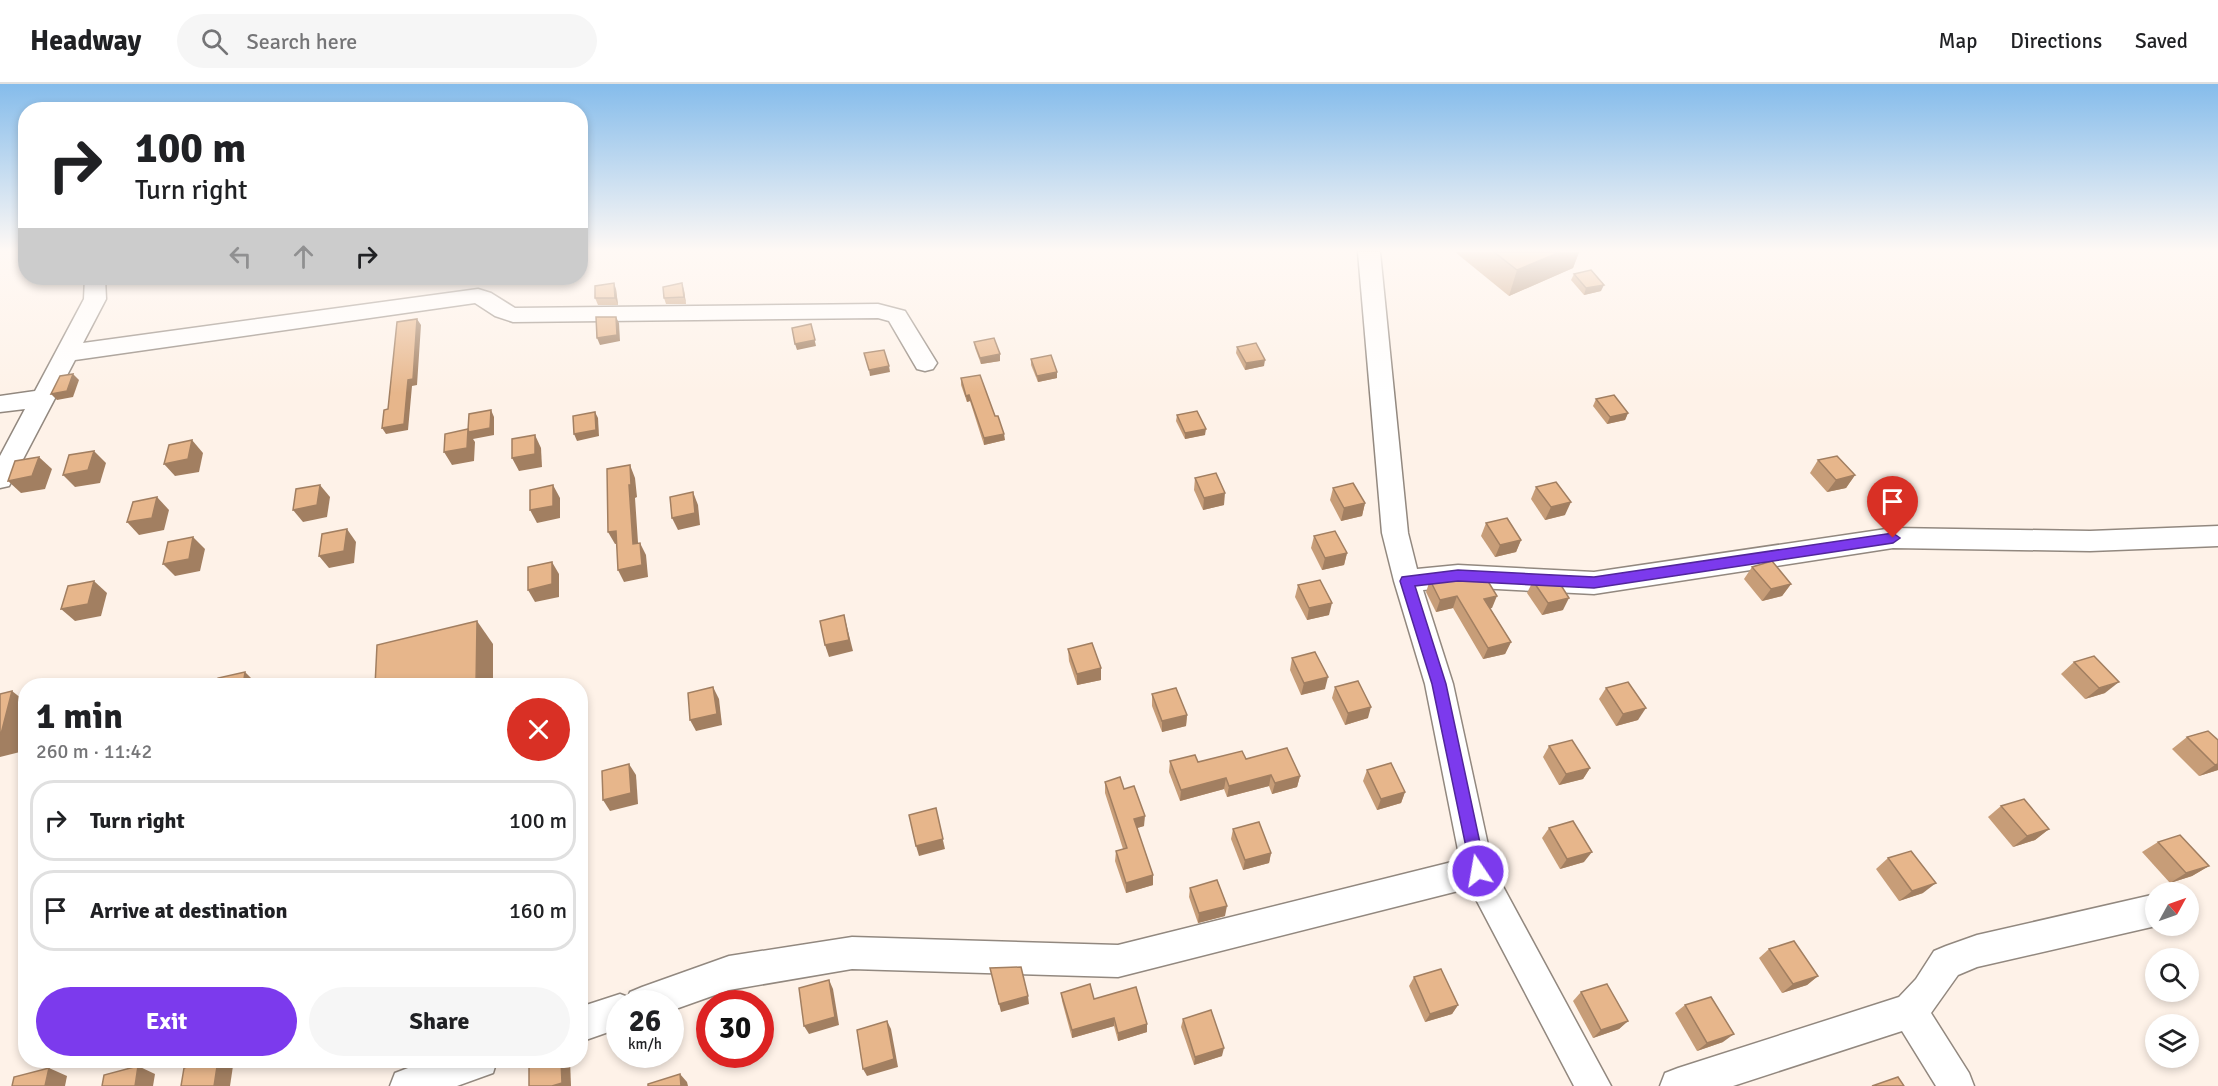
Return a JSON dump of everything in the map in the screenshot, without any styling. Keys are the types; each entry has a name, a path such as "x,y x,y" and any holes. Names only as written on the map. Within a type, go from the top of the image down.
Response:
{"street":[{"path":"0,478 95,299"},
{"path":"66,353 458,299"},
{"path":"486,299 500,312 513,315 878,311 897,316 925,363"},
{"path":"1373,299 1395,533 1407,581 1439,684 1478,871 1593,1086"},
{"path":"0,404 43,398"},
{"path":"1407,581 1458,576 1594,583 1893,538 2090,542 2218,536"},
{"path":"681,990 729,973 852,953 1118,961 1478,871"},
{"path":"1678,1086 1910,1011 1928,992 1946,963 1977,951 2145,913"},
{"path":"1910,1011 1956,1086"},
{"path":"588,1022 606,1016"},
{"path":"408,1086 458,1068"}],"building":[{"path":"596,317 616,317 617,335 597,338"},
{"path":"417,319 413,379 408,380 404,424 382,428 384,410 388,409 397,322"},
{"path":"811,324 815,340 795,344 792,328"},
{"path":"994,338 1000,354 980,358 974,342"},
{"path":"1256,343 1265,360 1246,363 1237,347"},
{"path":"884,350 889,366 869,370 864,353"},
{"path":"1051,355 1057,372 1037,376 1031,359"},
{"path":"73,374 67,391 51,394 60,376"},
{"path":"980,375 1004,434 984,438 969,395 966,396 961,378"},
{"path":"1614,395 1628,413 1610,417 1596,399"},
{"path":"491,410 490,428 469,432 469,414"},
{"path":"1197,411 1206,429 1185,433 1177,415"},
{"path":"595,412 596,430 574,434 573,416"},
{"path":"468,429 467,448 444,452 445,434"},
{"path":"535,435 535,454 512,458 512,439"},
{"path":"192,440 188,459 164,464 169,445"},
{"path":"94,451 88,470 63,475 69,455"},
{"path":"1837,456 1855,475 1836,480 1818,460"},
{"path":"39,457 32,476 8,481 15,461"},
{"path":"630,465 633,544 640,543 642,565 618,570 616,531 608,532 607,469"},
{"path":"1216,473 1225,493 1204,498 1195,478"},
{"path":"1556,482 1571,502 1551,507 1536,487"},
{"path":"1353,483 1365,503 1344,508 1333,488"},
{"path":"320,485 317,505 293,510 296,489"},
{"path":"553,485 553,506 530,510 530,490"},
{"path":"693,492 695,513 672,518 670,497"},
{"path":"157,497 152,518 127,522 133,502"},
{"path":"1507,518 1521,540 1500,545 1486,523"},
{"path":"347,529 344,551 319,556 322,534"},
{"path":"1335,531 1347,553 1325,558 1314,536"},
{"path":"193,537 189,559 163,564 168,542"},
{"path":"1772,561 1791,584 1771,589 1752,567"},
{"path":"552,562 552,584 528,590 528,567"},
{"path":"1466,577 1486,578 1497,596 1484,599 1511,642 1488,648 1457,596 1440,600 1430,580 1452,578 1453,580"},
{"path":"1320,580 1332,603 1309,608 1298,585"},
{"path":"94,581 88,604 61,609 68,586"},
{"path":"1533,581 1559,582 1569,598 1548,603"},
{"path":"844,615 849,640 825,645 820,621"},
{"path":"477,621 476,678 375,678 377,645"},
{"path":"1092,643 1101,668 1077,674 1068,649"},
{"path":"1315,652 1328,677 1304,683 1292,658"},
{"path":"2094,656 2119,682 2099,688 2074,662"},
{"path":"245,672 244,678 218,678"},
{"path":"1358,681 1371,707 1348,713 1335,687"},
{"path":"1628,682 1646,708 1623,714 1606,688"},
{"path":"713,687 717,714 690,720 688,693"},
{"path":"1176,688 1187,715 1162,721 1152,694"},
{"path":"12,691 1,734 0,734 0,694"},
{"path":"2208,731 2218,740 2218,764 2215,765 2187,737"},
{"path":"1572,740 1590,768 1566,774 1549,746"},
{"path":"1287,748 1300,776 1275,783 1271,775 1229,786 1226,778 1181,790 1170,761 1195,755 1198,762 1242,751 1246,759"},
{"path":"1391,763 1405,792 1381,799 1367,770"},
{"path":"629,764 631,793 603,800 602,771"},
{"path":"1120,777 1124,789 1134,786 1145,816 1134,819 1153,875 1126,883 1116,851 1127,848 1105,782"},
{"path":"2024,799 2049,829 2027,836 2001,806"},
{"path":"936,808 943,839 916,846 909,815"},
{"path":"1573,821 1592,852 1567,859 1549,828"},
{"path":"1259,822 1271,853 1245,860 1233,829"},
{"path":"2180,835 2209,866 2186,873 2158,842"},
{"path":"1911,851 1936,883 1912,891 1888,858"},
{"path":"1217,880 1227,906 1199,913 1190,888"},
{"path":"1794,941 1818,976 1793,984 1769,949"},
{"path":"1021,967 1028,996 999,1004 990,968"},
{"path":"1441,969 1458,1005 1430,1014 1414,977"},
{"path":"829,980 835,1017 804,1026 799,988"},
{"path":"1090,984 1094,999 1136,987 1147,1024 1118,1033 1114,1018 1072,1030 1061,993"},
{"path":"1607,984 1628,1021 1601,1030 1581,992"},
{"path":"1711,997 1734,1034 1707,1043 1685,1005"},
{"path":"1211,1010 1224,1048 1195,1057 1183,1019"},
{"path":"887,1021 894,1059 863,1069 857,1030"},
{"path":"49,1068 45,1086 12,1086 14,1077"},
{"path":"138,1068 135,1086 102,1086 104,1075"},
{"path":"184,1068 217,1068 214,1086 181,1086"},
{"path":"529,1068 561,1068 562,1083 552,1086 529,1086"},
{"path":"680,1074 681,1086 648,1086 648,1084"},
{"path":"1898,1077 1904,1086 1872,1086"}],"route":[{"path":"1478,871 1439,684 1407,581 1458,576 1594,583 1893,538"}]}
